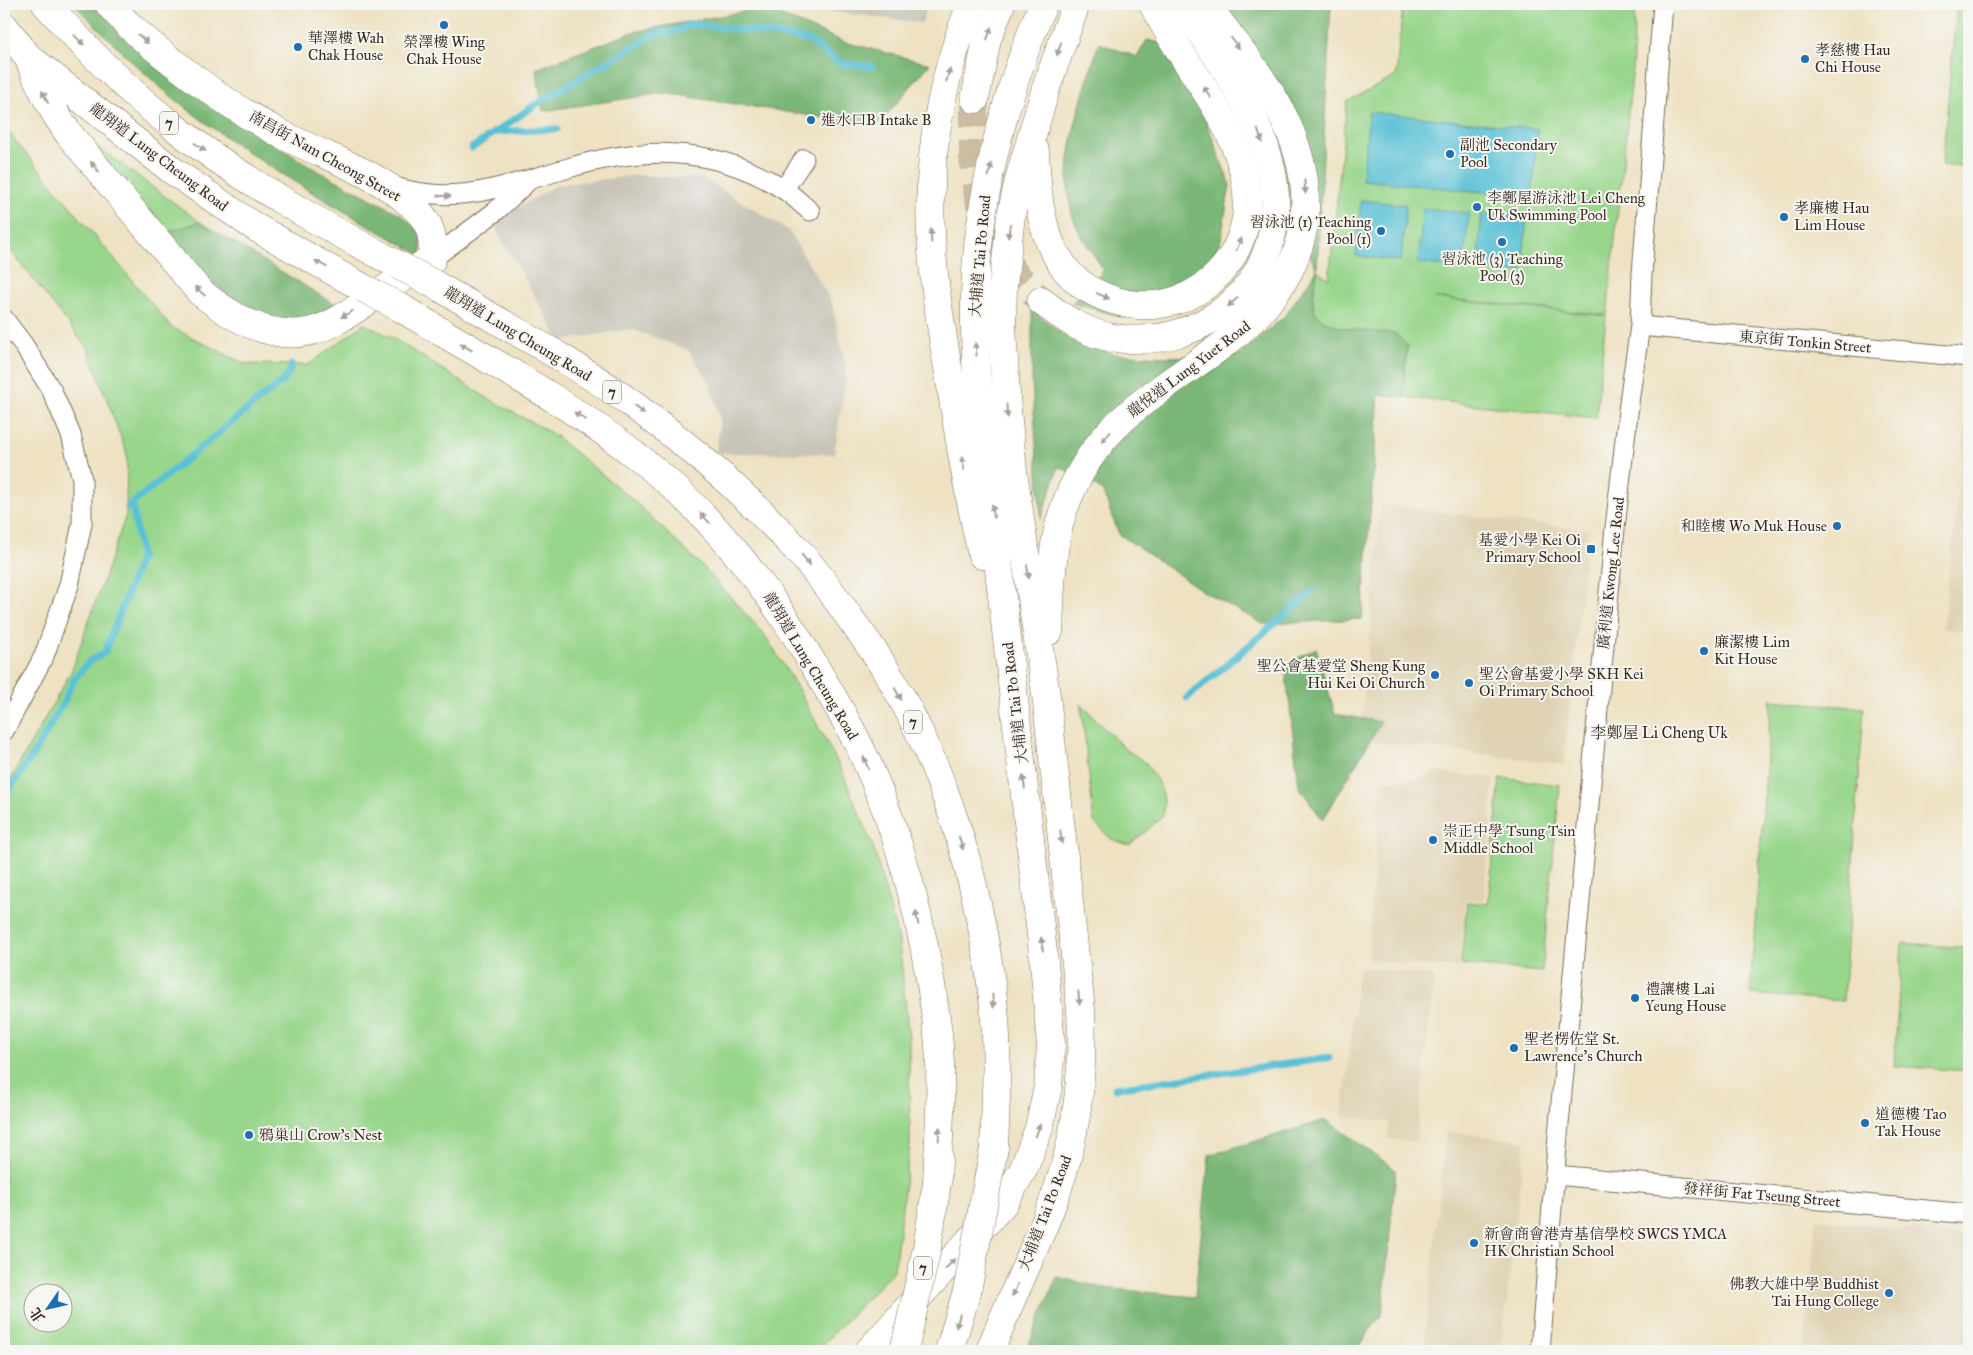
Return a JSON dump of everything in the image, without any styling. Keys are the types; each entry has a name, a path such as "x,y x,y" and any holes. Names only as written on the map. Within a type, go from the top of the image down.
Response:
{"main road":[{"name":"龍翔道 Lung Cheung Road","path":"46,4 102,63 181,133 276,198 398,265 433,271 552,354 631,404 707,463 803,556 877,657 901,698 937,772 960,839 973,883 994,1000 996,1086 992,1165 966,1291 949,1351"},
{"name":"南昌街 Nam Cheong Street","path":"109,4 141,37 215,96 281,134 379,183 408,201 426,220 433,236 433,271"},
{"path":"971,4 946,77 937,122 931,196 931,233 936,284 967,484 1016,716"},
{"path":"975,99 987,39 1001,4"},
{"name":"大埔道 Tai Po Road","path":"869,1351 1003,1204 1024,1168 1039,1128 1048,1087 1050,1045 1044,961 978,378 974,326 976,276 984,203 999,131 1015,80 1043,4"},
{"name":"大埔道 Tai Po Road","path":"990,1351 1058,1186 1071,1144 1083,1058 1081,1010 1046,695 1013,470 1002,326 1003,287 1011,215 1020,176 1058,52 1076,4"},
{"path":"1034,133 1039,207 1048,237 1064,267 1081,283 1100,296 1121,303 1144,306 1166,304 1187,297 1206,286 1222,271 1236,252 1244,231 1248,208 1246,184 1239,156 1228,129 1212,100 1152,4"},
{"path":"1041,301 1064,318 1088,331 1113,338 1139,340 1169,337 1193,329 1214,317 1237,300 1254,279 1266,255 1273,227 1275,196 1269,164 1259,132 1245,103 1183,4"},
{"name":"龍悅道 Lung Yuet Road","path":"1046,695 1052,563 1056,533 1063,507 1075,482 1089,458 1105,437 1125,417 1241,332 1256,317 1283,282 1294,260 1302,237 1306,211 1305,183 1300,155 1290,129 1261,80 1206,4"},
{"name":"龍翔道 Lung Cheung Road","path":"4,26 28,57 123,133 223,206 255,227 401,308 549,396 644,461 688,501 738,554 764,587 836,703 863,754 898,846 913,900 927,965 937,1021 940,1122 937,1183 927,1248 904,1351"},
{"path":"28,57 39,86 52,110 68,133 200,292 222,309 242,320 266,329 290,333 307,332 324,327 433,271"}],"street":[{"name":"廣利道 Kwong Lee Road","path":"1540,1351 1615,528 1640,326 1642,274 1664,4"},
{"path":"379,183 409,192 456,196 493,190 597,160 675,153 709,157 743,168 784,189 810,211"},
{"path":"784,189 804,159"},
{"path":"433,271 528,180"},
{"path":"4,319 23,344 52,391 71,435 82,479 82,524 69,585 44,656 4,731"},
{"name":"東京街 Tonkin Street","path":"1640,326 1969,357"},
{"name":"發祥街 Fat Tseung Street","path":"1556,1175 1969,1214"}],"shaded area":[{"path":"801,4 927,4 922,23 801,8"},
{"path":"639,175 704,179 789,231 832,303 847,372 834,454 716,453 720,419 709,381 688,350 631,329 560,341 494,225 519,207 556,185"},
{"path":"1969,397 1969,632 1943,629"},
{"name":"聖公會基愛小學 SKH Kei Oi Primary School","path":"1381,505 1588,530 1564,764 1360,740"},
{"name":"崇正中學 Tsung Tsin Middle School","path":"1436,772 1494,778 1484,901 1465,899 1459,968 1368,961 1381,780 1396,781"},
{"path":"1359,967 1434,976 1416,1142 1388,1139 1389,1122 1342,1117"},
{"name":"新會商會港青基信學校 SWCS YMCA HK Christian School","path":"1446,1131 1525,1141 1501,1351 1424,1346"},
{"name":"佛教大雄中學 Buddhist Tai Hung College","path":"1816,1219 1969,1235 1969,1351 1804,1351"}],"green space":[{"path":"74,4 96,4 233,119 311,167 400,214 422,234 421,255 286,176 221,134 159,86"},
{"path":"1185,4 1331,4 1317,270 1208,34"},
{"name":"李鄭屋游泳池 Lei Cheng Uk Swimming Pool","path":"1403,4 1635,4 1632,77 1607,315 1435,298 1606,316 1596,418 1403,397 1407,346 1395,334 1361,331 1335,326 1317,315 1313,302 1317,270 1329,279 1347,102 1396,76"},
{"path":"1957,4 1969,4 1969,168 1942,165"},
{"path":"763,8 844,42 930,64 877,126 664,93 543,111 536,69 633,32"},
{"path":"1147,40 1161,43 1203,113 1230,185 1221,239 1209,268 1173,311 1122,317 1072,303 1104,270 1085,242 1073,218 1068,190 1068,169 1080,104 1099,43 1137,57"},
{"path":"4,127 171,327 245,364 308,365 364,324 393,338 484,396 553,434 633,500 703,567 764,634 797,687 841,769 874,849 899,941 909,1038 910,1144 894,1270 817,1351 4,1351 4,791 71,672 126,515 127,454 88,349 4,242"},
{"path":"87,139 200,222 164,233"},
{"path":"200,222 341,308 302,323 261,319 220,296 164,233"},
{"path":"1317,270 1313,306 1317,315 1325,321 1348,328 1395,333 1407,346 1403,397 1379,395 1362,619 1263,624 1203,591 1119,534 1102,490 1059,466 1041,519 1032,383 1032,310 1068,339 1115,354 1163,357 1239,355 1284,317"},
{"path":"1316,648 1335,714 1381,722 1323,820 1299,787 1285,665"},
{"path":"1771,700 1864,708 1843,1001 1750,994"},
{"path":"1081,704 1124,748 1146,763 1158,782 1164,802 1163,815 1129,845 1111,839 1094,822"},
{"path":"1500,778 1560,785 1542,972 1461,964 1467,902 1488,904"},
{"path":"1902,943 1969,948 1968,1071 1894,1066"},
{"path":"1326,1120 1396,1170 1382,1314 1355,1351 1026,1351 1057,1277 1104,1288 1195,1297 1209,1155"}],"water":[{"name":"副池 Secondary Pool","path":"1369,112 1538,129 1532,197 1362,180"},
{"name":"習泳池 (1) Teaching Pool (1)","path":"1361,200 1406,205 1401,261 1356,256"},
{"path":"1423,208 1469,213 1463,268 1418,263"},
{"name":"習泳池 (3) Teaching Pool (3)","path":"1482,213 1527,216 1522,272 1477,268"}],"waterway":[{"path":"472,148 538,103 659,32 670,33 693,24 808,40 840,63 872,67"},
{"path":"494,132 557,129"},
{"path":"128,507 286,378 292,365"},
{"path":"4,797 32,757 75,678 89,662 105,652 141,557 132,504"},
{"path":"1187,698 1312,592"},
{"path":"1115,1088 1329,1058"}],"tunnel":[{"path":"975,99 973,164 980,205 996,244 1008,264 1041,301"}],"place":[{"name":"榮澤樓 Wing Chak House","path":"444,25"},
{"name":"華澤樓 Wah Chak House","path":"298,47"},
{"name":"孝慈樓 Hau Chi House","path":"1805,59"},
{"name":"進水口B Intake B","path":"811,120"},
{"name":"副池 Secondary Pool","path":"1450,154"},
{"name":"李鄭屋游泳池 Lei Cheng Uk Swimming Pool","path":"1477,207"},
{"name":"孝廉樓 Hau Lim House","path":"1784,217"},
{"name":"習泳池 (1) Teaching Pool (1)","path":"1381,231"},
{"name":"習泳池 (3) Teaching Pool (3)","path":"1502,242"},
{"name":"和睦樓 Wo Muk House","path":"1837,526"},
{"name":"基愛小學 Kei Oi Primary School","path":"1591,549"},
{"name":"廉潔樓 Lim Kit House","path":"1704,651"},
{"name":"聖公會基愛堂 Sheng Kung Hui Kei Oi Church","path":"1435,675"},
{"name":"聖公會基愛小學 SKH Kei Oi Primary School","path":"1469,683"},
{"name":"崇正中學 Tsung Tsin Middle School","path":"1433,840"},
{"name":"禮讓樓 Lai Yeung House","path":"1635,998"},
{"name":"聖老楞佐堂 St. Lawrence's Church","path":"1514,1048"},
{"name":"道德樓 Tao Tak House","path":"1865,1123"},
{"name":"鴉巢山 Crow's Nest","path":"249,1135"},
{"name":"新會商會港青基信學校 SWCS YMCA HK Christian School","path":"1474,1243"},
{"name":"佛教大雄中學 Buddhist Tai Hung College","path":"1889,1293"}],"district":[{"name":"李鄭屋 Li Cheng Uk","path":"1659,732"}]}
